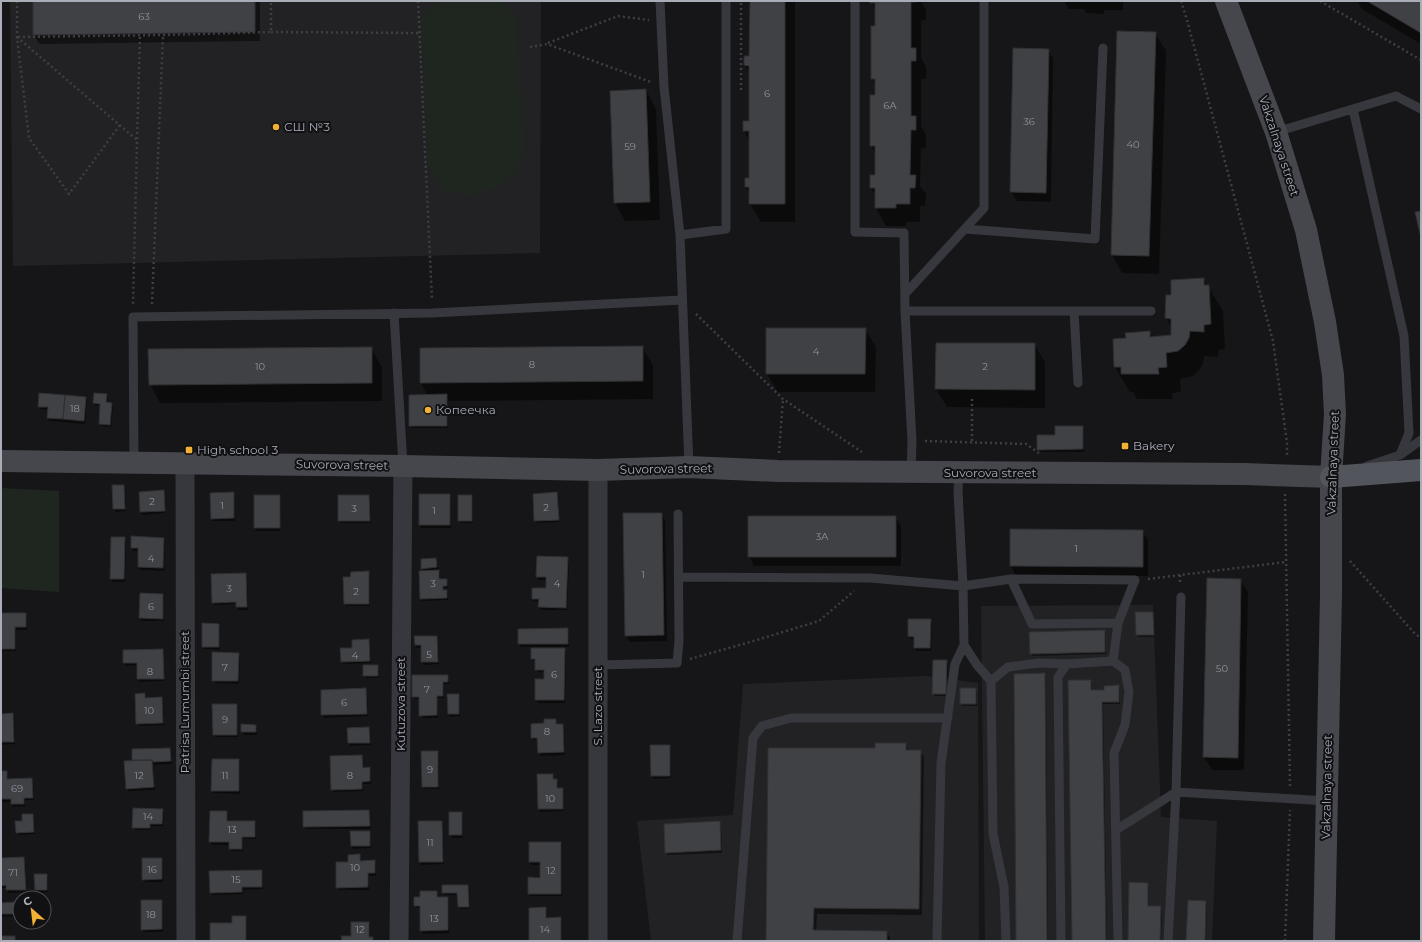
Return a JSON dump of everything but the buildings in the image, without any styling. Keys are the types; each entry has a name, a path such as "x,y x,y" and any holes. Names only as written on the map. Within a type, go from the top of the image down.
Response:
{"main road":[{"name":"Vakzalnaya street","path":"1226,1 1276,132 1306,230 1325,322 1333,375 1335,414 1331,477 1331,602 1324,941"},
{"name":"Suvorova street","path":"1,460 598,470 689,468 778,471 1244,474 1331,477"},
{"path":"1331,477 1421,470"}],"street":[{"name":"Patrisa Lumumbi street","path":"185,464 186,941"},
{"name":"Kutuzova street","path":"399,941 403,466"},
{"name":"S. Lazo street","path":"598,470 598,941"}],"lane":[{"path":"660,1 664,87 680,235 689,468"},
{"path":"680,235 726,229 726,1"},
{"path":"855,1 855,232 904,233 905,311 912,440 910,472"},
{"path":"905,294 984,208 984,1"},
{"path":"965,229 1095,238 1103,48"},
{"path":"1276,132 1396,96 1421,109"},
{"path":"1353,109 1404,336 1409,433 1400,455"},
{"path":"134,463 133,317 432,313 682,300"},
{"path":"905,311 1151,311"},
{"path":"1074,312 1078,383"},
{"path":"394,313 403,466"},
{"path":"1331,477 1400,455 1421,440"},
{"path":"937,941 941,763 955,664 964,644 963,586 958,491 959,472"},
{"path":"598,665 677,663 679,641 678,514"},
{"path":"679,577 870,578 963,586 1011,579 1135,580 1118,623 1113,661"},
{"path":"1011,579 1032,624 1118,623"},
{"path":"1168,941 1176,792 1181,597"},
{"path":"964,644 977,665 991,681 993,834 1004,888 1006,941"},
{"path":"991,681 1008,667 1038,663 1067,664 1113,661 1125,670 1129,692 1125,725 1114,753 1118,941"},
{"path":"1061,941 1058,677 1067,664"},
{"path":"737,941 752,738 762,726 791,718 948,718"},
{"path":"1116,830 1176,792 1327,801"}],"path":[{"path":"17,1 17,37 29,138 70,194 120,125"},
{"path":"271,1 271,32"},
{"path":"418,1 432,313"},
{"path":"1181,1 1273,341 1287,443 1286,562 1290,799 1285,941"},
{"path":"1320,1 1421,60"},
{"path":"530,47 547,44 618,16 661,21"},
{"path":"17,37 140,36 271,32 419,33"},
{"path":"151,316 163,35"},
{"path":"133,317 136,140 140,36"},
{"path":"17,37 136,140"},
{"path":"547,44 664,87"},
{"path":"682,300 783,399 866,455"},
{"path":"778,471 783,399"},
{"path":"972,399 972,442"},
{"path":"912,440 1026,444 1042,455"},
{"path":"1331,540 1416,635 1421,637"},
{"path":"1135,580 1286,562"},
{"path":"677,663 819,621 870,578"}],"shaded area":[{"name":"СШ №3","path":"10,1 541,1 540,253 13,266"},
{"path":"498,1 515,15 525,153 516,172 498,188 469,196 443,190 428,167 421,20 436,2"},
{"path":"1,488 59,491 59,592 1,588"},
{"path":"1153,605 1161,817 1217,821 1212,941 985,941 981,606"},
{"path":"926,676 978,683 979,941 651,941 637,821 733,815 743,684"}],"place":[{"name":"СШ №3","path":"276,127"},
{"name":"Копеечка","path":"428,410"},
{"name":"Bakery","path":"1125,446"},
{"name":"High school 3","path":"189,450"}]}
